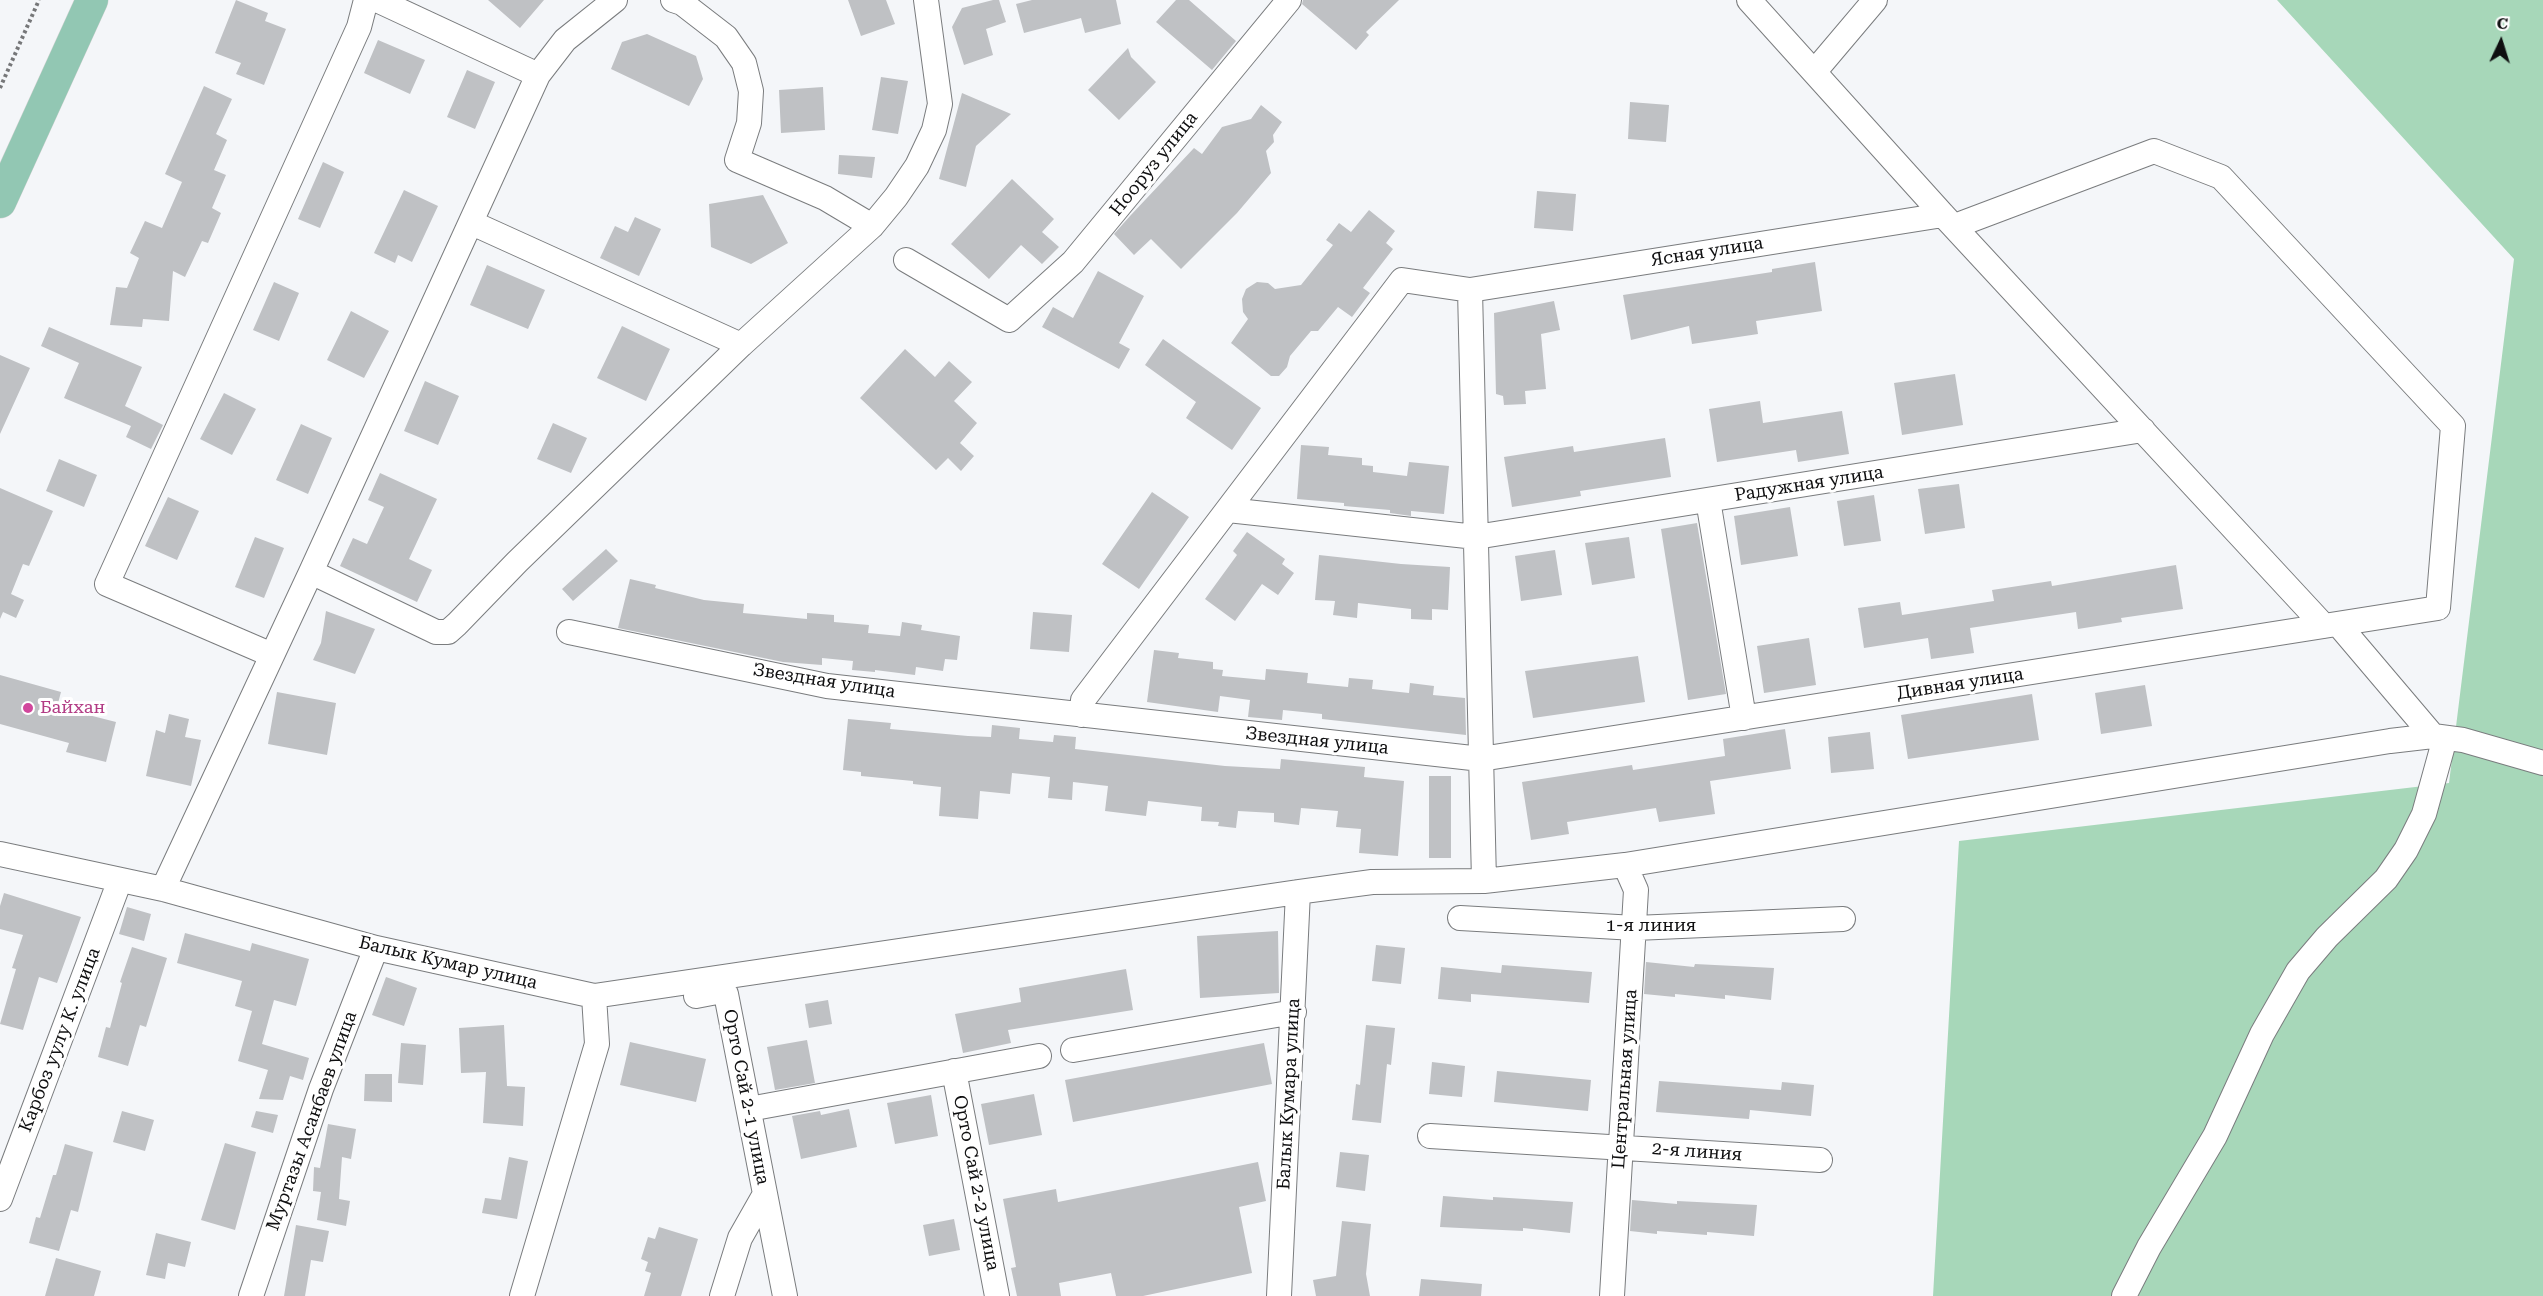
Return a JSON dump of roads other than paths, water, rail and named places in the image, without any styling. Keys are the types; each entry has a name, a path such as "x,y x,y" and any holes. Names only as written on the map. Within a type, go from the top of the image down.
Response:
{"main road":[{"path":"0,202 92,0"}],"street":[{"path":"272,655 107,584 359,27 366,0"},
{"path":"377,0 538,75"},
{"path":"163,889 472,223 538,75 565,40 615,0"},
{"path":"673,0 682,3 726,38 744,63 751,91 749,123 737,160 825,198 872,226"},
{"path":"311,572 436,632 448,632 741,345 872,226 896,197 917,166 934,130 940,104 926,0"},
{"name":"Нооруз улица","path":"906,260 1009,320 1073,262 1290,0"},
{"path":"1749,0 2143,430 2439,737"},
{"path":"1815,71 1875,0"},
{"name":"Ясная улица","path":"1470,290 1949,220 2154,151 2221,177 2453,426 2438,608"},
{"path":"472,223 741,345"},
{"path":"1082,715 1083,700 1402,280 1470,290 1484,881"},
{"name":"Радужная улица","path":"1476,537 2143,430"},
{"path":"1708,500 1744,718"},
{"path":"1228,510 1476,537"},
{"name":"Дивная улица","path":"1481,759 2438,608"},
{"name":"Звездная улица","path":"569,632 827,686 1481,759"},
{"path":"2124,1296 2155,1237 2215,1136 2262,1034 2298,971 2326,937 2386,879 2406,850 2424,814 2439,737"},
{"path":"522,1296 597,1044 594,1004 1372,882 1484,881 1624,865 2379,742 2439,737 2463,740 2543,763"},
{"name":"Балык Кумар улица","path":"0,854 163,889 376,948 594,1004"},
{"name":"Центральная улица","path":"1612,1296 1635,928 1636,890 1624,865"},
{"name":"Карбоз уулу К. улица","path":"2,1185 120,880"},
{"name":"Балык Кумара улица","path":"1279,1296 1299,892"},
{"name":"1-я линия","path":"1460,918 1635,928 1843,920"},
{"name":"Муртазы Асанбаев улица","path":"251,1296 321,1089 376,948"},
{"name":"Орто Сай 2-1 улица","path":"594,1004 724,992 749,1109 784,1296"},
{"path":"1073,1050 1294,1012"},
{"path":"749,1109 1039,1056"},
{"name":"Орто Сай 2-2 улица","path":"954,1071 997,1296"},
{"name":"2-я линия","path":"1430,1136 1820,1160"},
{"path":"722,1296 740,1238 765,1194"}],"place":[{"name":"Байхан","path":"28,708"}]}
